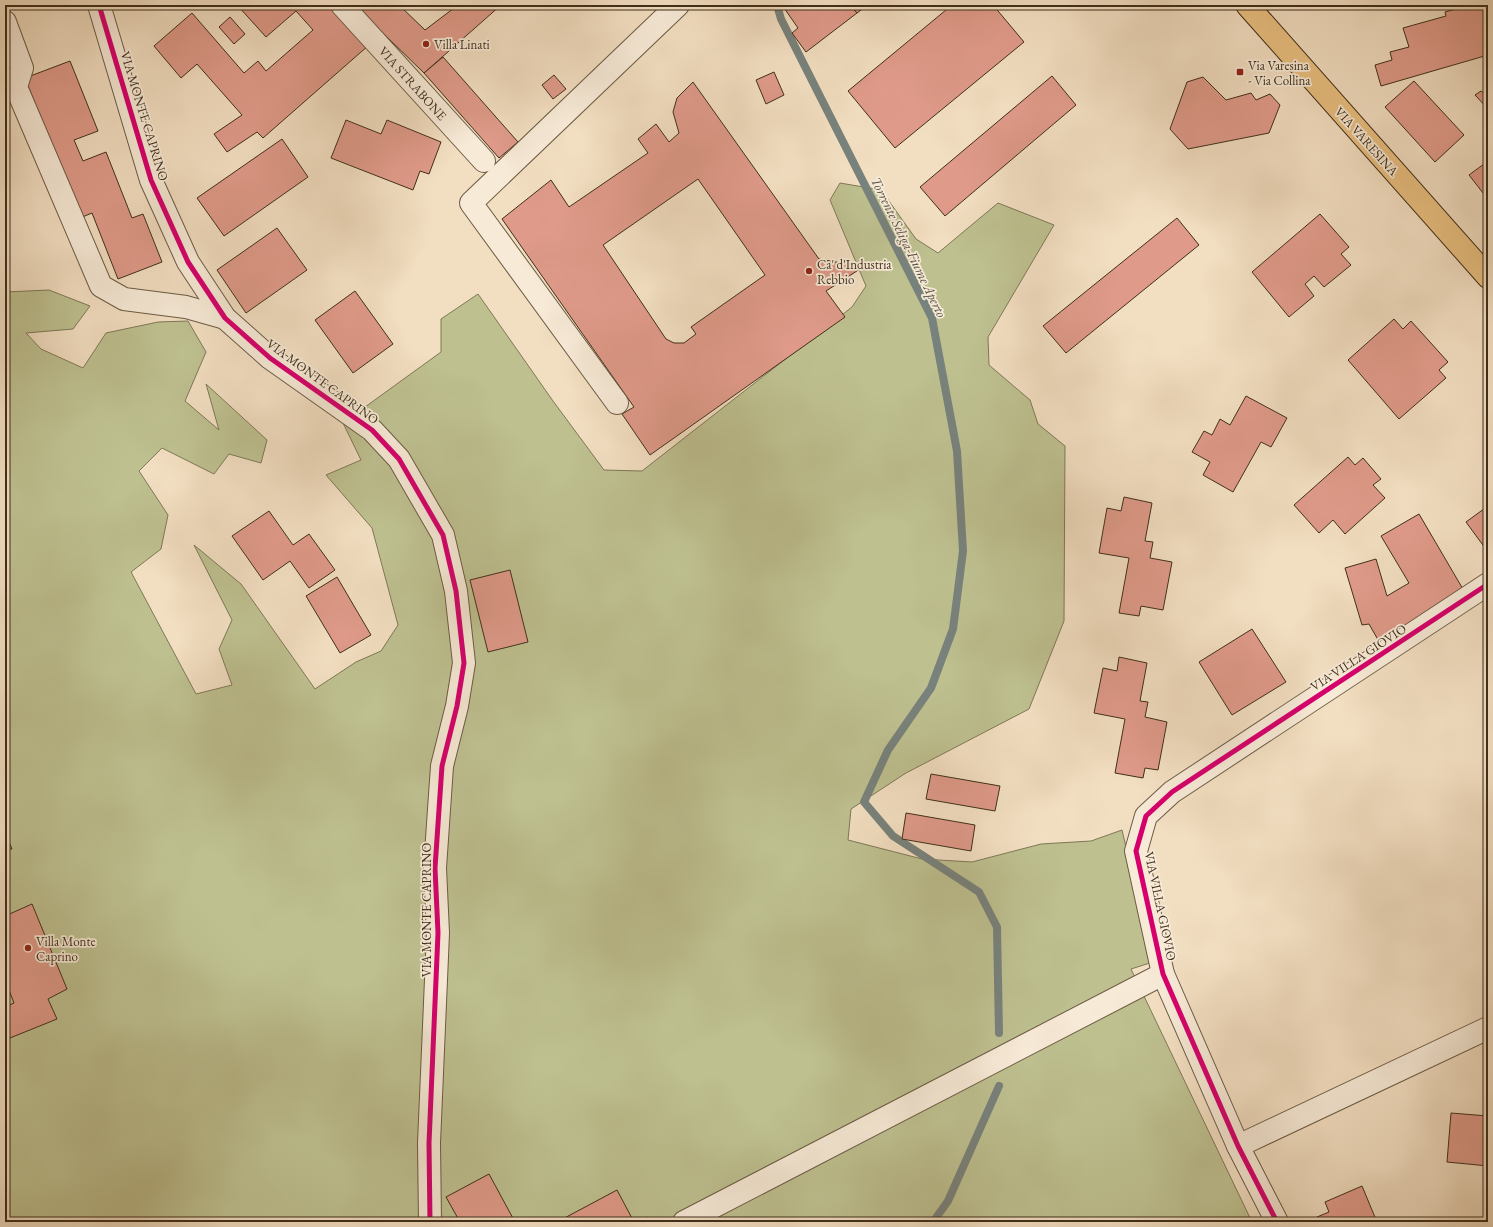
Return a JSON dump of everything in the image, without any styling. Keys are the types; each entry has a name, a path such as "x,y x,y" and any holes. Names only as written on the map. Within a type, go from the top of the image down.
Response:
{"main road":[{"name":"VIA VARESINA","path":"1247,5 1488,277"}],"street":[{"name":"VIA MONTE CAPRINO","path":"99,5 151,180 188,262 225,318 270,358 372,430 399,459 443,535 445,542 456,592 464,663 457,706 442,766 435,868 438,934 430,1135 430,1222"},
{"name":"VIA STRABONE","path":"342,5 484,161"},
{"path":"617,403 471,203 678,5"},
{"path":"5,22 22,68 16,87 101,286 124,299 186,307 225,318"},
{"name":"VIA VILLA GIOVIO","path":"1277,1222 1238,1146 1163,974 1136,851 1146,816 1172,792 1488,584"},
{"path":"684,1222 1163,974"},
{"path":"1238,1146 1488,1028"}],"green space":[{"path":"840,183 881,190 916,239 938,253 998,203 1054,225 988,337 989,365 1030,400 1038,424 1065,446 1064,621 1029,709 906,773 851,809 848,840 922,859 972,862 1041,844 1091,841 1122,830 1153,962 1131,969 1252,1222 5,1222 5,292 49,290 90,306 73,329 26,333 41,349 83,368 106,333 158,322 188,321 206,352 185,401 219,430 206,384 267,440 261,463 229,454 214,474 162,448 139,471 168,515 161,549 131,572 196,694 232,685 219,649 232,620 194,545 241,584 315,689 356,662 381,651 398,625 372,528 326,475 361,460 343,423 441,352 441,319 478,294 553,401 604,470 642,471 852,307 866,286 830,200"}],"building":[{"path":"334,5 369,45 263,138 257,132 227,152 214,134 242,115 197,64 181,78 154,46 192,13 244,73 258,61 266,71 313,30 296,11 266,37 238,6"},
{"name":"Villa Linati","path":"354,5 399,5 425,30 458,5 501,5 424,73"},
{"path":"782,5 850,5 857,13 806,52 792,33 798,28"},
{"path":"850,5 868,5 857,13"},
{"path":"952,5 993,5 1024,42 895,148 848,91"},
{"path":"1470,5 1488,5 1488,55 1381,86 1375,65 1392,60 1390,52 1409,47 1403,28 1446,16 1445,12"},
{"path":"230,17 245,34 234,44 219,27"},
{"path":"443,57 518,142 499,158 424,73"},
{"path":"70,61 98,131 74,140 83,161 106,152 132,218 143,214 162,262 118,279 92,213 80,218 25,78"},
{"path":"774,72 784,95 766,104 756,80"},
{"path":"554,75 566,89 553,99 542,85"},
{"path":"1052,76 1076,105 945,216 920,187"},
{"path":"1203,77 1226,100 1251,93 1256,100 1270,94 1280,105 1269,133 1188,149 1170,129 1187,82"},
{"path":"1414,81 1464,135 1435,162 1385,107"},
{"name":"Ca' d'Industria Rebbio","path":"693,82 819,259 863,267 826,291 845,317 650,455 622,414 634,407 502,219 551,180 569,207 648,153 638,139 656,124 669,142 679,133 673,112 677,98","holes":["698,179 765,275 691,327 696,334 684,343 674,343 666,339 603,245"]},
{"path":"1481,91 1486,95 1488,94 1488,109 1475,95"},
{"path":"346,120 381,134 387,120 441,142 429,174 420,171 413,190 331,158"},
{"path":"282,139 308,177 224,236 197,198"},
{"path":"1488,161 1488,189 1483,193 1469,175"},
{"path":"1320,214 1349,247 1341,254 1351,265 1324,287 1314,276 1305,284 1314,296 1289,317 1252,272"},
{"path":"1177,218 1199,245 1066,353 1043,326"},
{"path":"277,228 307,270 246,313 217,270"},
{"path":"355,291 393,344 353,373 315,320"},
{"path":"1394,319 1403,329 1411,321 1448,362 1439,370 1446,378 1399,419 1348,360"},
{"path":"1246,396 1287,418 1271,447 1261,442 1233,492 1203,475 1210,462 1192,452 1204,431 1212,435 1220,419 1230,425"},
{"path":"1348,457 1355,465 1363,458 1381,479 1373,485 1385,498 1345,534 1333,520 1319,533 1294,505"},
{"path":"1124,497 1152,503 1145,541 1153,542 1150,558 1172,562 1163,610 1141,606 1139,616 1119,613 1129,558 1099,553 1107,508 1121,511"},
{"path":"1488,506 1488,552 1466,522"},
{"path":"269,511 293,545 309,534 335,570 309,588 290,561 263,580 232,536"},
{"path":"1419,514 1467,596 1381,645 1369,624 1362,625 1345,568 1376,559 1387,596 1409,583 1381,536"},
{"path":"510,570 528,642 488,652 470,580"},
{"path":"337,577 371,635 340,653 306,596"},
{"path":"1252,629 1286,682 1232,715 1199,662"},
{"path":"1119,657 1147,663 1140,701 1148,702 1145,717 1167,722 1158,770 1145,768 1143,778 1115,773 1125,719 1094,713 1103,668 1117,671"},
{"path":"931,774 1000,786 995,811 926,799"},
{"path":"906,813 975,825 971,851 902,839"},
{"path":"5,833 12,849 5,850"},
{"name":"Villa Monte Caprino","path":"32,904 67,989 48,999 57,1019 5,1040 5,1007 14,1003 5,980 5,916"},
{"path":"1451,1113 1488,1116 1488,1166 1447,1162"},
{"path":"489,1174 515,1222 460,1222 446,1197"},
{"path":"1362,1186 1377,1222 1319,1222 1317,1217 1329,1212 1325,1202"},
{"path":"617,1190 634,1222 557,1222"},
{"path":"648,1217 650,1222 639,1222"}],"waterway":[{"name":"Torrente Seliga-Fiume Aperto","path":"777,5 781,19 932,318 957,451 963,551 953,629 931,688 888,750 864,802 893,836 979,892 997,927 999,1033"},
{"name":"Torrente Seliga-Fiume Aperto","path":"933,1222 948,1201 999,1086"}],"cycle path":[{"path":"99,5 151,180 188,262 225,318 270,358 372,430 399,459 443,535 456,591 464,663 457,706 442,766 435,868 438,933 429,1143 430,1222"},
{"path":"1277,1222 1238,1146 1163,974 1136,851 1146,816 1172,792 1488,584"}],"place":[{"name":"Villa Linati","path":"426,44"},
{"name":"Via Varesina - Via Collina","path":"1240,72"},
{"name":"Ca' d'Industria Rebbio","path":"809,271"},
{"name":"Villa Monte Caprino","path":"28,948"}]}
